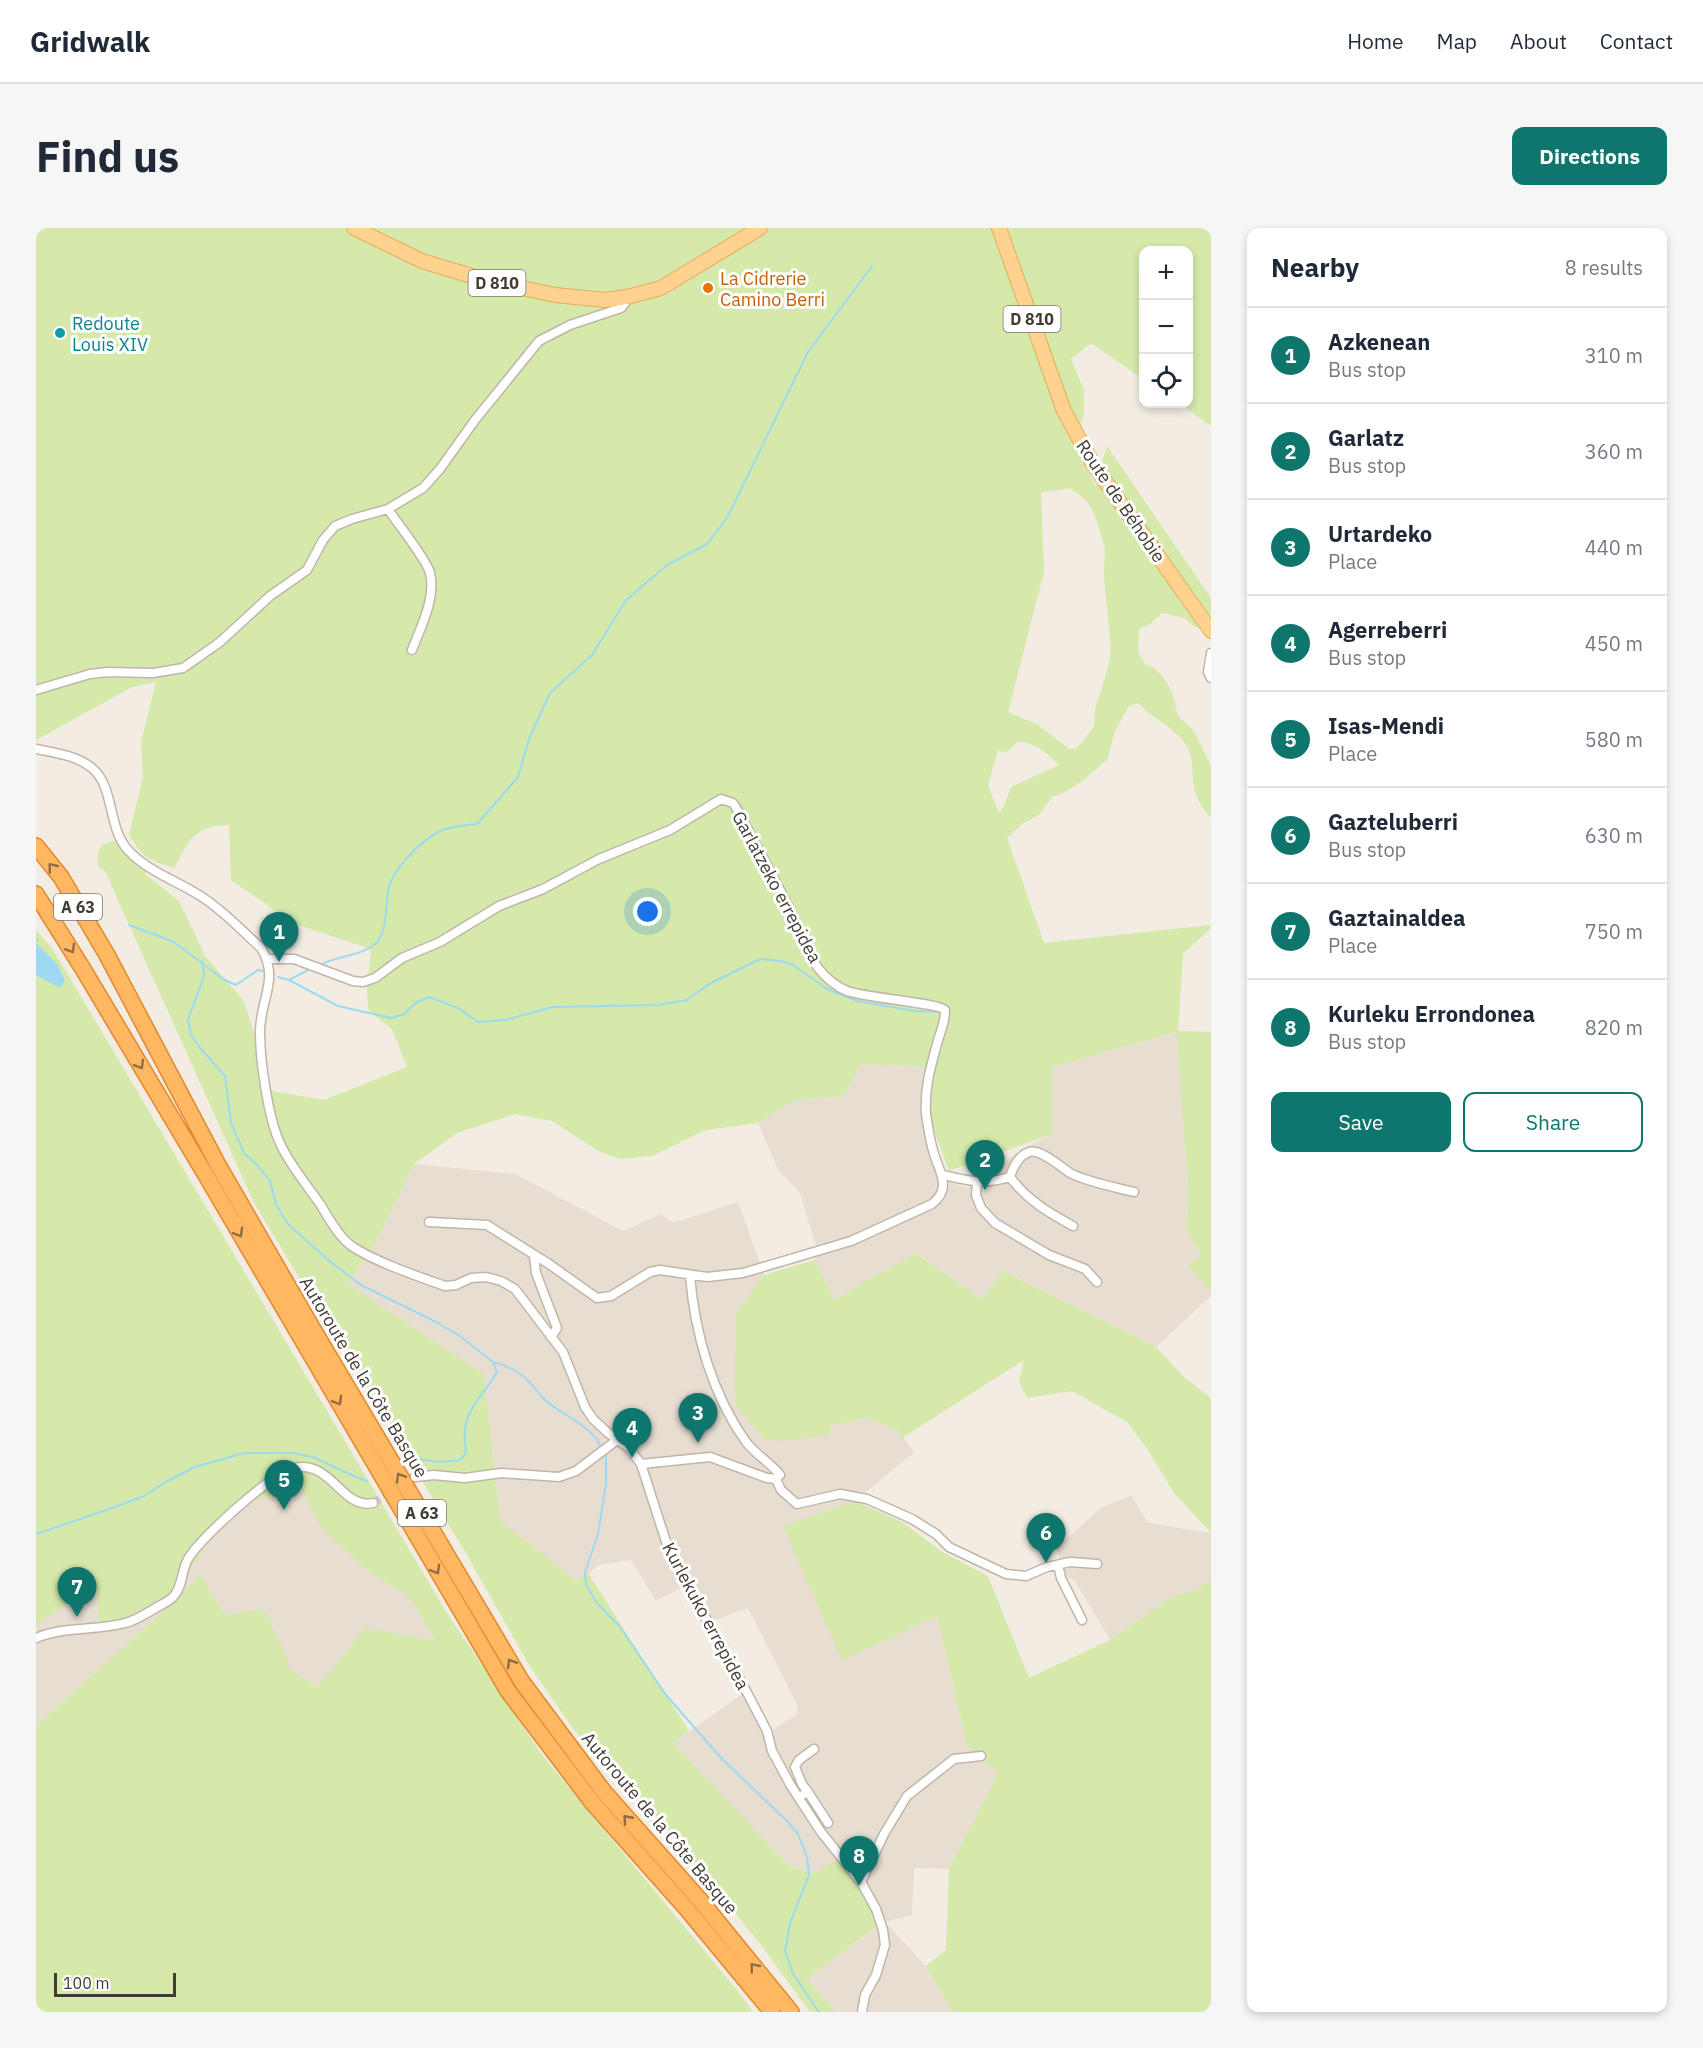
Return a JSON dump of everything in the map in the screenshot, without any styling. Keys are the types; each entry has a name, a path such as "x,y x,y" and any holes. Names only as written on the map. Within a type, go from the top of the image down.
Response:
{"highway":[{"name":"Autoroute de la Côte Basque","path":"36,846 61,877 107,955 230,1186 310,1326 522,1682 604,1792 699,1899 791,2012"},
{"name":"Autoroute de la Côte Basque","path":"36,894 77,958 198,1162 508,1691 592,1802 686,1908 772,2012"}],"main road":[{"name":"D 810","path":"354,228 422,256 487,274 555,288 627,297 661,288 760,228"},
{"name":"Route de Béhobie","path":"999,228 1064,411 1093,464 1211,631"}],"street":[{"path":"36,690 90,674 153,673 183,668 220,642 270,596 307,570 323,540 335,526 388,510 423,488 440,470 476,420 539,341 570,325 621,308 627,297"},
{"path":"388,510 430,570 430,596 425,618 412,650"},
{"path":"1211,653 1208,672 1211,678"},
{"path":"36,749 63,754 92,767 101,777 118,836 128,850 146,866 203,898 261,948 267,959"},
{"name":"Garlatzeko errepidea","path":"267,959 294,959 353,981 363,982 375,978 402,957 440,942 499,906 543,889 599,859 670,830 721,799 728,800 738,811 780,889 812,958 827,978 837,986 857,994 885,1000 941,1006 945,1011 930,1072 926,1102 931,1142 943,1175"},
{"name":"Kurlekuko errepidea","path":"267,959 271,974 260,1032 267,1102 280,1143 336,1229 351,1246 383,1262 445,1286 456,1285 471,1278 486,1277 501,1281 516,1289 563,1352 585,1407 600,1426 629,1448 641,1464 670,1554 767,1731 772,1751 821,1832 861,1882 876,1909 885,1945 876,1975 865,1995 862,2012"},
{"path":"1010,1177 1014,1165 1022,1157 1030,1152 1038,1151 1073,1174 1134,1192"},
{"path":"429,1222 487,1225 597,1298 611,1296 644,1276 660,1270 690,1276 724,1277 851,1241 939,1199 943,1189 943,1175 977,1183 1010,1177"},
{"path":"1010,1177 1043,1209 1073,1226"},
{"path":"977,1183 976,1195 981,1208 995,1223 1049,1255 1085,1269 1097,1282"},
{"path":"534,1256 536,1273 556,1328 551,1337"},
{"path":"690,1276 693,1310 707,1361 730,1418 748,1444 780,1474 776,1479"},
{"path":"415,1477 434,1475 465,1479 501,1473 559,1477 576,1471 617,1440"},
{"path":"641,1464 710,1457 767,1479 776,1479"},
{"path":"36,1638 55,1631 128,1623 170,1600 179,1589 183,1569 194,1551 246,1501 287,1470 307,1467 317,1470 327,1475 352,1499 361,1504 373,1503"},
{"path":"776,1479 781,1490 797,1504 840,1494 867,1499 912,1519 936,1534 949,1547 1006,1574 1026,1576 1070,1562 1097,1564"},
{"path":"1058,1564 1064,1583 1082,1620"},
{"path":"814,1749 799,1760 795,1767 802,1784 828,1822"},
{"path":"861,1882 884,1834 907,1796 954,1759 981,1756"},
{"path":"799,1798 807,1792"}],"shaded area":[{"path":"1178,1032 1189,1201 1185,1225 1201,1256 1188,1265 1211,1291 1211,1296 1156,1347 1004,1271 982,1300 917,1253 834,1300 815,1260 816,1246 800,1193 779,1171 758,1123 797,1099 843,1097 861,1064 929,1067 921,1095 928,1155 937,1175 939,1189 932,1212 943,1199 945,1186 950,1183 968,1188 973,1174 999,1169 1010,1157 1051,1134 1052,1067"},
{"path":"414,1164 515,1174 623,1231 661,1214 673,1223 738,1202 764,1275 736,1314 829,1434 830,1425 867,1418 898,1430 914,1452 855,1501 784,1526 937,1616 967,1745 998,1773 949,1869 914,1868 912,1915 885,1922 926,1966 953,2012 836,2012 807,1979 884,1922 816,1873 790,1867 673,1743 744,1693 772,1731 797,1714 797,1704 748,1608 705,1624 682,1587 656,1601 631,1560 599,1565 576,1582 500,1520 484,1374 348,1284 377,1240"},
{"path":"300,1486 319,1525 367,1571 401,1591 412,1601 437,1642 365,1628 319,1687 285,1667 225,1615 200,1575 178,1598 36,1726 36,1625 97,1584 179,1571 247,1504"},
{"path":"1131,1495 1148,1523 1211,1533 1211,1580 1195,1590 1171,1597 1110,1640 1075,1581 1065,1575 1056,1548 1101,1508"}],"green space":[{"path":"36,228 1211,228 1211,426 1186,408 1193,408 1193,246 1139,246 1139,376 1091,343 1071,359 1084,390 1084,412 1075,446 1095,485 1107,446 1211,598 1211,633 1193,626 1184,618 1162,613 1150,624 1139,629 1138,652 1145,664 1155,668 1163,677 1172,692 1178,716 1193,730 1211,765 1211,818 1202,807 1196,794 1191,755 1185,743 1138,703 1128,707 1115,731 1107,760 1081,782 1052,797 1039,815 1022,824 1007,838 1044,943 1211,925 1211,928 1183,954 1178,1031 1211,1032 1211,1291 1188,1265 1201,1256 1185,1225 1189,1201 1177,1032 1052,1067 1052,1134 949,1171 929,1117 929,1067 861,1064 843,1097 797,1099 758,1123 706,1130 652,1156 620,1159 600,1152 552,1121 515,1114 457,1133 414,1164 377,1240 348,1284 484,1374 500,1520 576,1581 588,1573 689,1731 673,1743 790,1867 816,1873 836,1860 884,1921 807,1979 836,2012 810,2012 758,1941 647,1805 638,1805 572,1727 529,1665 467,1555 254,1203 105,871 98,867 98,853 102,846 114,841 138,867 146,871 145,874 179,901 205,956 244,1001 272,1091 324,1100 407,1067 392,1029 368,1010 367,989 371,949 295,924 231,880 229,825 207,828 200,832 189,843 174,868 152,860 138,849 129,835 143,776 141,742 156,682 132,687 36,740","holes":["1070,488 1087,501 1094,513 1105,547 1104,576 1111,647 1109,664 1095,710 1094,727 1077,748 1069,749 1037,724 1008,712 1044,572 1041,493","1017,742 1023,742 1045,752 1059,765 1011,787 999,813 988,786 998,749 1003,753"]},
{"path":"36,930 52,948 447,1613 542,1755 753,2012 36,2012 36,1726 178,1598 200,1574 225,1615 264,1609 289,1662 286,1667 318,1687 365,1628 436,1641 412,1601 401,1591 367,1571 319,1525 300,1486 247,1504 203,1545 199,1560 179,1571 172,1592 122,1620 99,1625 96,1585 36,1625"},
{"path":"916,1253 982,1300 1003,1271 1156,1347 1184,1377 1211,1398 1211,1533 1174,1493 1148,1450 1127,1422 1072,1391 1027,1398 1019,1381 1024,1360 902,1438 898,1430 867,1418 830,1425 830,1434 784,1441 764,1439 735,1404 736,1313 764,1275 815,1260 834,1300"},
{"path":"855,1501 902,1522 944,1553 988,1576 1029,1678 1110,1640 1171,1597 1195,1590 1211,1580 1211,2012 953,2012 926,1966 946,1950 949,1869 998,1773 967,1745 937,1616 842,1660 783,1526"}],"water":[{"path":"36,943 58,965 65,981 60,988 36,975"}],"waterway":[{"path":"324,963 364,951 375,944 384,927 390,883 402,864 419,846 437,833 449,828 477,824 518,777 529,739 550,693 592,655 626,600 667,565 707,544 727,518 808,352 872,266"},
{"path":"129,925 174,942 223,979 236,985 258,970 263,971"},
{"path":"289,980 338,1006 391,1018 404,1014 417,1002 429,997 458,1008 478,1022 505,1020 553,1007 658,1005 687,1000 709,984 760,959 793,965 827,989 857,1001 914,1011 936,1012"},
{"path":"202,961 204,976 188,1020 191,1035 225,1076 231,1123 244,1153 270,1181 276,1204 287,1223 327,1259 361,1285 436,1322 460,1336 493,1362 497,1372 468,1417 465,1438 466,1453 460,1460 438,1462 419,1459 410,1463"},
{"path":"278,977 289,980 308,970"},
{"path":"493,1362 523,1376 549,1403 589,1431 600,1445"},
{"path":"36,1534 144,1496 195,1467 244,1453 292,1453 313,1457 367,1481"},
{"path":"606,1456 606,1484 598,1534 585,1572 586,1585 597,1603 620,1627 666,1695 722,1759 798,1834 807,1857 809,1875 790,1923 785,1951 793,1974 819,2012"}],"tunnel":[{"path":"373,1503 394,1490"}],"place":[{"name":"La Cidrerie Camino Berri","path":"708,288"},
{"name":"Redoute Louis XIV","path":"60,333"},
{"name":"Azkenean","path":"279,962"},
{"name":"Garlatz","path":"985,1190"},
{"name":"Urtardeko","path":"698,1443"},
{"name":"Agerreberri","path":"632,1458"},
{"name":"Isas-Mendi","path":"284,1510"},
{"name":"Gazteluberri","path":"1046,1563"},
{"name":"Gaztainaldea","path":"77,1617"},
{"name":"Kurleku Errondonea","path":"859,1886"}]}
